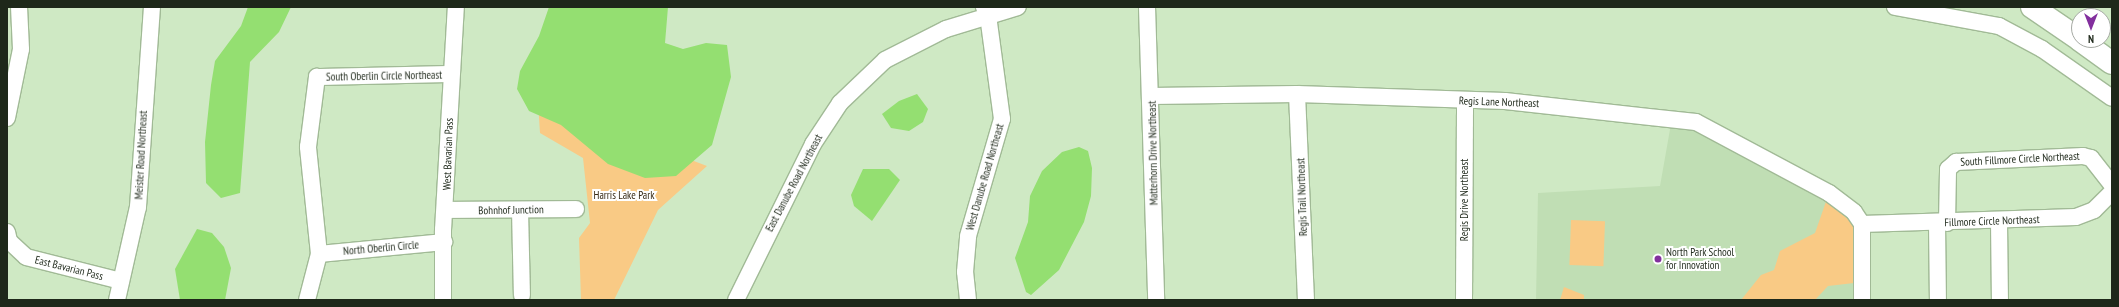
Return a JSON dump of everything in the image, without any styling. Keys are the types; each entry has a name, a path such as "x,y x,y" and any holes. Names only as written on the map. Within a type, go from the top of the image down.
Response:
{"highway":[{"path":"2032,7 2071,34"},
{"path":"2091,48 2112,63"}],"street":[{"path":"7,118 21,49 19,7"},
{"name":"Meister Road Northeast","path":"117,300 120,281 138,207 152,7"},
{"name":"West Bavarian Pass","path":"443,300 451,74 456,7"},
{"name":"East Danube Road Northeast","path":"736,300 813,144 840,103 885,60 946,29 986,11 1018,7"},
{"name":"Matterhorn Drive Northeast","path":"1147,7 1151,96 1156,300"},
{"path":"1895,7 1998,26 2042,49 2112,98"},
{"name":"West Danube Road Northeast","path":"968,300 965,272 968,236 1002,118 986,11"},
{"name":"South Oberlin Circle Northeast","path":"319,254 308,147 317,77 451,74"},
{"name":"Regis Lane Northeast","path":"1151,96 1297,94 1558,104 1696,122 1829,193 1854,212 1862,224"},
{"name":"Regis Trail Northeast","path":"1297,94 1306,300"},
{"name":"Regis Drive Northeast","path":"1464,300 1465,101"},
{"name":"South Fillmore Circle Northeast","path":"1938,300 1942,223 1948,169 1956,162 2083,156 2091,158 2112,185"},
{"name":"Fillmore Circle Northeast","path":"1862,224 1999,222 2086,216 2112,192"},
{"name":"Bohnhof Junction","path":"446,210 576,209"},
{"path":"520,210 522,296"},
{"path":"1999,222 2000,300"},
{"path":"1862,224 1862,300"},
{"name":"East Bavarian Pass","path":"7,232 9,241 26,257 120,281"},
{"name":"North Oberlin Circle","path":"319,254 444,242"},
{"path":"307,300 319,254"}],"shaded area":[{"path":"248,7 291,7 279,32 250,62 240,193 221,198 206,183 205,142 211,85 215,61 241,26"},
{"path":"549,7 668,7 665,43 683,49 706,43 727,45 731,77 712,145 676,176 645,178 608,164 561,125 529,111 517,89 520,71 539,36"},
{"path":"917,94 928,109 923,122 909,131 891,128 882,114 899,101"},
{"path":"1672,118 1829,193 1854,283 1854,300 1536,300 1538,193 1660,186"},
{"path":"1079,147 1088,151 1092,168 1091,196 1084,222 1059,270 1031,295 1026,292 1015,258 1028,222 1030,196 1042,171 1062,152"},
{"path":"863,169 889,169 900,180 872,221 854,206 851,195"},
{"path":"197,229 212,233 224,247 231,268 225,300 180,300 175,269"}],"green space":[{"name":"Harris Lake Park","path":"538,102 707,166 658,210 614,300 581,300 579,238 590,223 583,158 540,133"},
{"path":"1829,193 1862,224 1854,283 1828,286 1815,300 1741,300 1761,275 1774,270 1780,251 1815,233"},
{"path":"1571,220 1605,221 1603,266 1569,265"},
{"path":"1564,287 1584,295 1584,300 1560,300"}],"place":[{"name":"North Park School for Innovation","path":"1658,259"}]}
